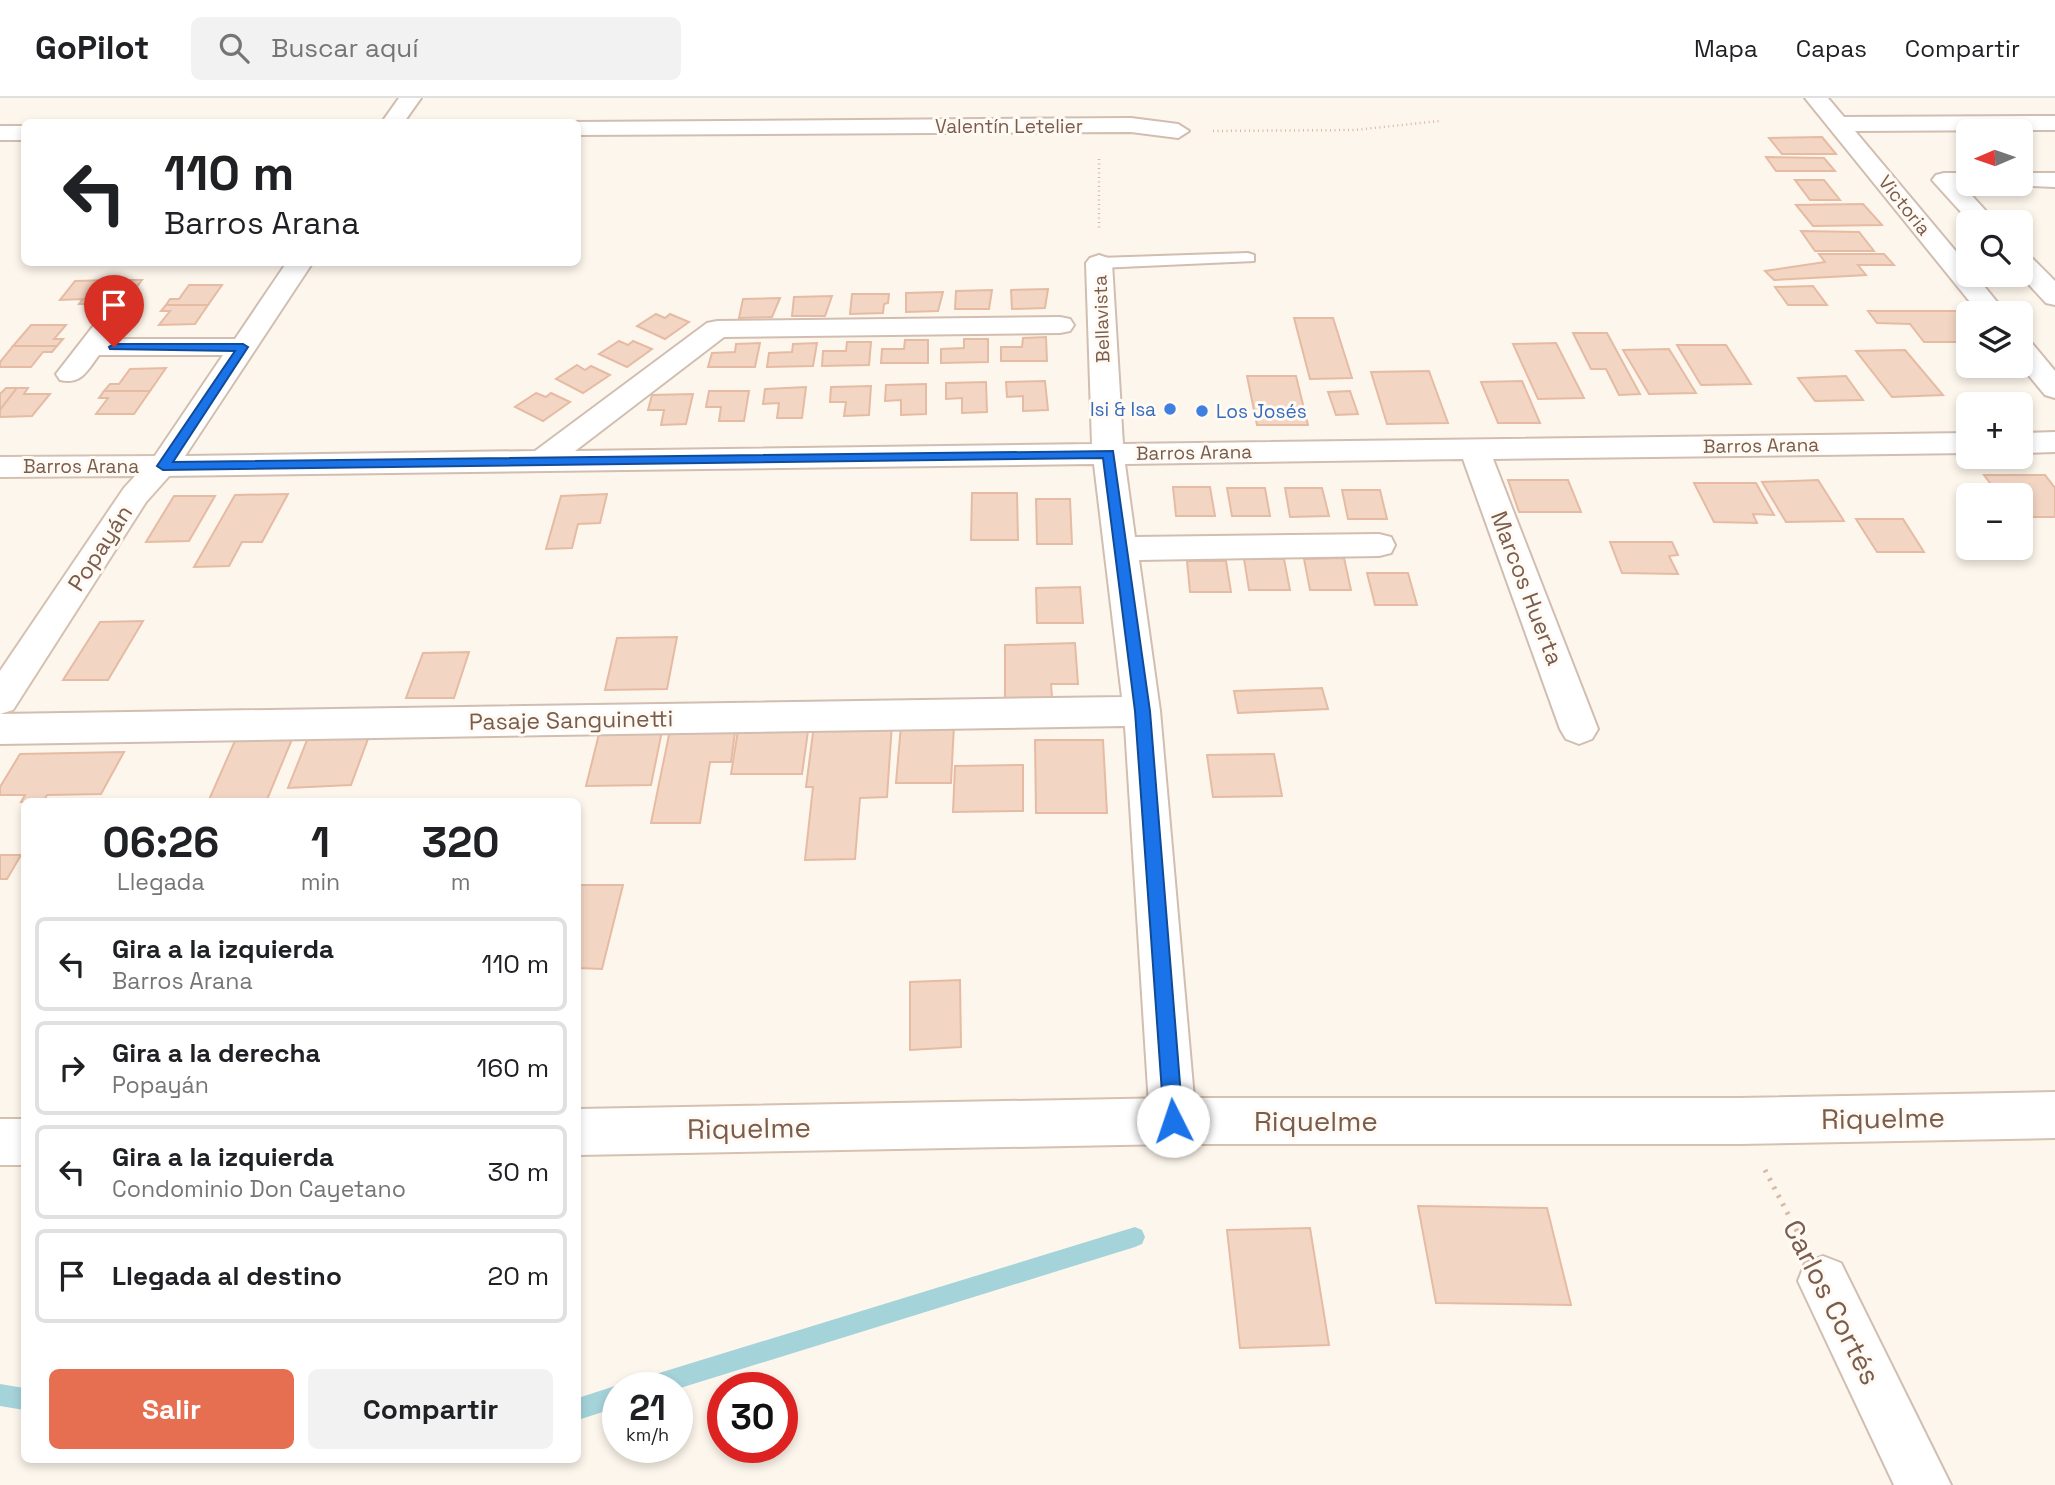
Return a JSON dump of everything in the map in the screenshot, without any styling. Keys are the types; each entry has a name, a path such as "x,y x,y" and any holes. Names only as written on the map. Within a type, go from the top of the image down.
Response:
{"street":[{"path":"395,119 410,98"},
{"path":"1080,98 1082,125"},
{"path":"1127,98 1131,125"},
{"name":"Victoria","path":"1816,98 1983,301"},
{"path":"1838,124 2055,123"},
{"name":"Valentín Letelier","path":"581,128 1131,125 1178,131"},
{"path":"0,133 21,133"},
{"path":"1956,180 1944,180 1956,193"},
{"path":"2034,180 2055,180"},
{"path":"1959,196 1973,210"},
{"name":"Bellavista","path":"1099,263 1108,453 1142,711 1173,1121"},
{"path":"2033,264 2055,265"},
{"name":"Popayán","path":"0,700 135,495 163,466 297,266"},
{"path":"2033,274 2055,297"},
{"path":"71,374 109,324"},
{"path":"542,461 717,329 1060,325"},
{"path":"92,347 243,347"},
{"path":"2033,362 2055,389"},
{"path":"2033,443 2055,442"},
{"name":"Barros Arana","path":"0,467 1956,443"},
{"name":"Marcos Huerta","path":"1474,448 1579,729"},
{"path":"1119,549 1379,545"},
{"name":"Pasaje Sanguinetti","path":"0,729 1142,711"},
{"name":"Riquelme","path":"581,1132 1173,1121 1738,1121 2055,1115"},
{"path":"0,1142 21,1142"},
{"name":"Carlos Cortés","path":"1823,1281 1923,1485"}],"lane":[{"path":"1099,263 1248,258"}],"path":[{"path":"1178,131 1355,130 1440,121"},
{"name":"Bellavista","path":"1082,125 1099,138 1099,263"},
{"name":"Carlos Cortés","path":"1738,1121 1823,1281"}],"building":[{"path":"1822,137 1836,154 1782,154 1769,138"},
{"path":"1766,157 1824,158 1835,171 1776,171"},
{"path":"1795,180 1824,180 1840,200 1810,200"},
{"path":"1863,204 1882,225 1813,226 1796,205"},
{"path":"1801,231 1859,232 1874,251 1815,251"},
{"path":"1819,254 1884,254 1894,265 1858,265 1866,275 1774,280 1765,271 1825,262"},
{"path":"109,280 90,304 79,304 83,299 60,300 75,281"},
{"path":"109,280 142,280 127,299 104,299 100,304 90,304"},
{"path":"189,285 222,285 208,305 166,305 170,299 179,299"},
{"path":"1813,286 1827,305 1788,305 1775,287"},
{"path":"1048,289 1045,308 1012,309 1011,290"},
{"path":"992,290 989,309 955,309 956,291"},
{"path":"943,292 938,311 906,312 906,293"},
{"path":"852,294 889,294 888,303 884,304 883,313 850,314"},
{"path":"832,296 825,316 792,316 794,297"},
{"path":"780,298 772,317 739,318 743,299"},
{"path":"166,305 208,305 195,324 159,325 170,311 161,311"},
{"path":"1868,311 1956,311 1956,342 1924,342 1910,324 1877,323"},
{"path":"656,314 665,318 670,314 689,322 665,339 637,326"},
{"path":"1294,318 1333,318 1352,378 1310,379"},
{"path":"31,325 66,325 54,339 63,339 57,346 13,346"},
{"path":"1573,333 1607,333 1640,394 1619,395 1606,369 1591,369"},
{"path":"1046,337 1047,361 1001,361 1001,347 1022,347 1023,338"},
{"path":"964,339 988,339 988,362 941,363 941,349 964,348"},
{"path":"905,340 928,340 928,363 881,363 882,349 904,349"},
{"path":"619,341 628,345 633,341 652,349 627,367 599,354"},
{"path":"847,342 871,342 869,365 822,366 823,351 846,351"},
{"path":"760,343 755,367 708,367 712,353 735,352 736,344"},
{"path":"817,343 813,366 767,367 769,353 792,352 793,344"},
{"path":"1556,343 1584,398 1538,399 1513,344"},
{"path":"1677,345 1726,345 1751,384 1701,385"},
{"path":"13,346 57,346 52,352 43,352 31,367 0,367 0,362"},
{"path":"1669,349 1696,393 1649,394 1623,350"},
{"path":"1905,350 1943,395 1892,397 1856,351"},
{"path":"577,365 585,370 591,366 610,375 583,393 556,379"},
{"path":"166,368 150,391 104,391 110,384 119,384 130,369"},
{"path":"1429,371 1448,423 1387,424 1371,372"},
{"path":"1247,376 1296,376 1308,425 1257,425"},
{"path":"1846,376 1863,400 1815,401 1798,378"},
{"path":"1045,381 1048,410 1023,411 1023,396 1007,397 1006,382"},
{"path":"1522,381 1540,423 1498,423 1481,382"},
{"path":"986,382 987,412 962,413 962,398 946,399 946,383"},
{"path":"926,384 926,414 901,415 901,400 885,401 886,385"},
{"path":"871,386 869,415 844,416 846,402 830,402 831,387"},
{"path":"806,387 802,418 777,418 779,403 763,404 765,389"},
{"path":"6,388 17,388 0,410 0,394"},
{"path":"17,388 28,388 24,394 50,394 32,416 0,417 0,410"},
{"path":"104,391 150,391 134,414 96,414 108,398 99,398"},
{"path":"709,391 749,391 744,421 719,421 721,407 706,407"},
{"path":"1350,391 1358,414 1336,415 1328,392"},
{"path":"536,393 546,397 551,393 570,402 543,421 515,407"},
{"path":"693,394 686,424 661,425 664,410 648,410 652,395"},
{"path":"1984,475 2045,475 2055,488 2055,517 2033,517 2033,483 1990,483"},
{"path":"1508,480 1568,480 1581,512 1519,512"},
{"path":"1818,480 1844,521 1786,522 1762,482"},
{"path":"1694,483 1756,483 1774,515 1753,514 1757,523 1714,522"},
{"path":"1173,487 1210,487 1215,516 1176,516"},
{"path":"1227,488 1265,488 1270,516 1232,516"},
{"path":"1285,488 1322,488 1329,516 1290,517"},
{"path":"1342,490 1380,490 1387,519 1348,519"},
{"path":"972,493 1017,493 1018,540 971,540"},
{"path":"288,494 262,542 242,542 229,566 194,567 235,495"},
{"path":"607,494 600,523 578,524 572,548 546,549 561,496"},
{"path":"174,496 215,496 189,541 146,542"},
{"path":"1036,499 1070,499 1072,544 1037,544"},
{"path":"1856,519 1903,519 1924,552 1877,552"},
{"path":"1610,542 1672,542 1678,555 1669,556 1678,574 1622,573"},
{"path":"1344,558 1351,590 1310,590 1304,559"},
{"path":"1244,559 1284,559 1290,590 1249,590"},
{"path":"1187,561 1226,561 1231,592 1190,592"},
{"path":"1367,573 1408,573 1417,605 1375,605"},
{"path":"1080,587 1083,623 1037,623 1036,588"},
{"path":"143,621 108,680 63,680 100,622"},
{"path":"677,637 667,689 605,690 617,638"},
{"path":"1075,643 1078,684 1051,684 1052,698 1005,700 1005,645"},
{"path":"469,652 454,698 406,698 423,653"},
{"path":"1322,688 1328,709 1238,713 1234,691"},
{"path":"892,723 887,797 860,798 855,859 805,860 813,787 806,787 814,725"},
{"path":"739,724 809,724 802,774 731,774"},
{"path":"671,725 736,725 731,762 710,762 700,823 651,823"},
{"path":"901,725 954,725 951,783 896,783"},
{"path":"601,726 663,726 651,785 586,786"},
{"path":"372,728 351,785 288,788 311,730"},
{"path":"295,732 268,798 210,798 238,734"},
{"path":"1035,740 1103,740 1107,813 1036,813"},
{"path":"124,752 101,794 47,795 45,798 0,795 0,787 20,754"},
{"path":"1274,754 1282,796 1213,797 1207,755"},
{"path":"1023,765 1023,811 953,812 955,766"},
{"path":"0,855 21,855 7,879 0,879"},
{"path":"581,885 623,885 602,969 581,968"},
{"path":"960,980 961,1047 910,1050 910,982"},
{"path":"1418,1206 1547,1208 1571,1305 1436,1303"},
{"path":"1310,1228 1329,1345 1240,1348 1227,1230"}],"waterway":[{"path":"693,1373 1135,1237"},
{"path":"0,1395 21,1398"},
{"path":"581,1408 602,1401"}],"place":[{"name":"Isi & Isa","path":"1170,409"},
{"name":"Los Josés","path":"1202,411"}],"route":[{"path":"114,347 243,347 163,466 1108,453 1142,711 1173,1121"}]}
